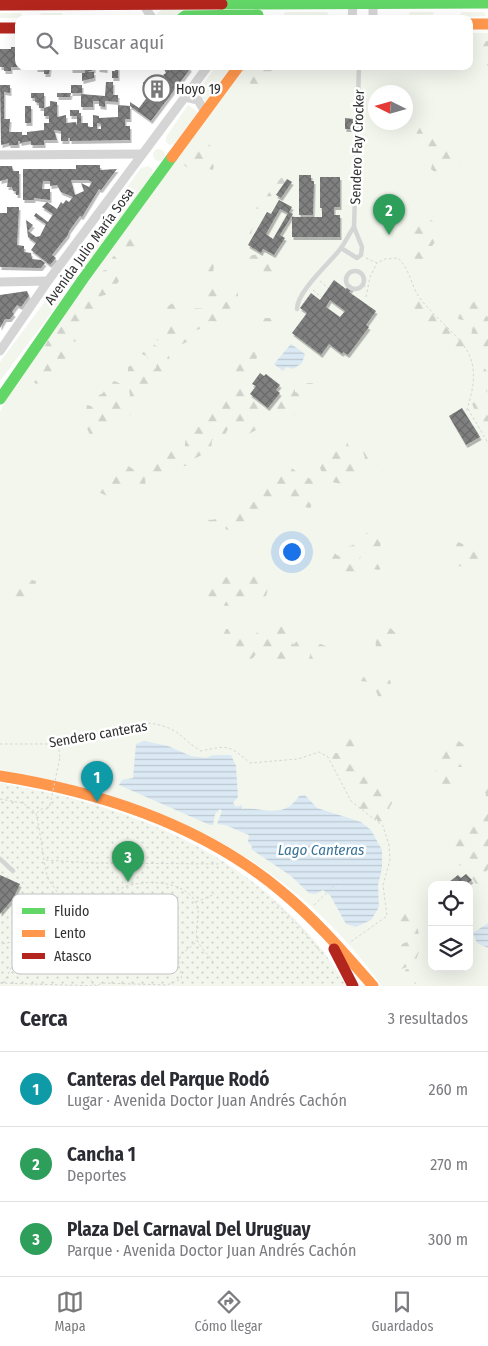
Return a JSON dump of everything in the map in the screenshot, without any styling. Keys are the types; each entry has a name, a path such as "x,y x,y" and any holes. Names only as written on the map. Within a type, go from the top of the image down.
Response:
{"main road":[{"path":"0,4 141,2 258,9"},
{"path":"195,15 353,3 488,2"},
{"path":"473,24 488,24"},
{"path":"0,28 15,28"},
{"name":"Avenida Julio María Sosa","path":"2,393 236,70"},
{"path":"0,776 68,789 112,802 166,823 232,857 267,880 326,934 373,986"},
{"path":"326,934 353,986"}],"street":[{"path":"141,2 150,15"},
{"path":"374,15 379,2"},
{"path":"352,15 353,3"},
{"name":"Avenida Julio María Sosa","path":"0,351 48,281 205,70"},
{"path":"185,97 198,100 205,112"},
{"path":"0,155 141,154"},
{"path":"0,282 48,281"}],"lane":[{"name":"Sendero Fay Crocker","path":"358,271 362,247 354,227 359,70"},
{"name":"Sendero Fay Crocker","path":"297,309 300,298 341,248 354,227"},
{"path":"341,248 359,257"},
{"path":"358,271 364,277 365,286 354,290 347,285 347,276 351,272 358,271"},
{"path":"0,858 13,871"}],"path":[{"path":"359,257 377,263"},
{"path":"366,297 365,286 377,263 385,259 398,258 407,269 419,296 468,343"},
{"path":"60,265 83,279"},
{"path":"316,277 328,288"},
{"path":"48,281 70,297"},
{"path":"308,287 321,297"},
{"path":"466,412 471,404"},
{"path":"468,409 488,443"},
{"name":"Sendero canteras","path":"0,744 49,744 148,723 165,725 182,734 193,746 201,751 223,746 234,749 250,763 298,759 319,752 328,757 351,801 382,826 389,845 390,860 383,885 386,916 340,949"},
{"path":"36,813 41,809 47,809 50,805 60,757 61,741"},
{"path":"49,794 56,795"},
{"path":"0,798 23,803 36,813 49,881 58,894"},
{"path":"44,860 92,863 223,863 215,858"},
{"path":"114,894 130,885 149,883 169,885 183,890 192,896 195,902 198,922 197,940 213,962"},
{"path":"304,914 337,883"},
{"path":"195,902 215,894"},
{"path":"271,898 301,928 328,961"},
{"path":"0,983 97,986 102,983 167,985 181,979 183,974 178,964 180,955 197,940"},
{"path":"4,983 12,968"},
{"path":"86,974 97,986"}],"green space":[{"path":"162,10 244,10 182,12 175,15 157,15 157,13"},
{"path":"285,12 327,12 328,15 284,15"},
{"path":"410,12 434,13 433,15 408,15"},
{"path":"462,12 484,12 486,16 473,17 473,15 460,15"},
{"path":"0,13 21,13 22,15 15,15 15,18 0,18"},
{"path":"41,13 62,13 63,15 40,15"},
{"path":"473,33 488,33 488,986 382,986 344,939 324,918 280,881 231,848 204,833 0,769 0,412 10,390 241,70 473,70"},
{"path":"488,41 488,66 482,60 481,54 475,52 476,43"},
{"path":"213,70 228,70 206,101 196,94"},
{"path":"244,70 281,70 282,72 277,75 278,79 272,80 262,91 256,89 248,82 251,77 243,72"},
{"path":"188,105 198,112 175,144 170,145 166,142 166,137"},
{"path":"421,126 426,126 431,136 457,147 460,164 451,175 439,176 431,169 433,159 427,154 428,149 420,147 416,142 417,132"},
{"path":"202,141 205,141 217,152 213,170 195,165 188,168 182,164 186,148 192,146 199,150"},
{"path":"157,149 161,149 165,155 161,161 157,161 153,157 153,153"},
{"path":"148,166 153,169 152,175 83,270 74,271 72,263 141,168"},
{"path":"287,176 286,182 276,194 277,201 272,204 270,211 267,210 260,224 253,226 251,235 245,236 239,232 239,225 245,222 251,213 255,213 257,206 261,205 276,182"},
{"path":"416,220 423,227 431,220 437,224 433,237 435,242 432,246 418,246 413,240 412,222"},
{"path":"131,232 139,239 145,239 145,243 141,246 137,243 137,248 130,247 132,257 129,260 124,251 123,243 125,236"},
{"path":"403,249 415,252 421,249 423,255 430,252 432,258 431,260 424,260 424,262 410,265 403,259"},
{"path":"259,254 263,260 273,258 284,262 289,272 288,276 286,278 280,275 273,282 268,281 262,268 247,265 248,256"},
{"path":"112,255 120,265 117,274 119,281 109,294 101,296 100,304 94,309 90,309 91,316 89,317 75,306 86,292 91,291 101,279 102,271 109,269 107,261"},
{"path":"208,262 214,264 213,274 223,275 220,282 223,289 226,289 232,282 238,284 238,303 231,306 230,312 219,318 218,322 210,321 208,326 197,330 194,329 194,320 187,316 192,308 208,309 212,304 212,302 207,300 205,283 202,279"},
{"path":"64,277 68,277 72,283 68,289 64,289 60,285 60,281"},
{"path":"416,289 420,293 424,305 438,318 444,311 452,312 453,322 457,322 464,331 463,337 474,345 472,353 467,353 462,358 450,355 448,346 452,343 452,338 445,340 437,339 435,335 438,322 431,329 424,329 421,316 416,317 414,313 409,311 408,303"},
{"path":"52,292 59,295 60,301 0,381 0,362"},
{"path":"469,293 475,293 478,300 487,301 483,313 488,317 488,327 483,326 482,337 488,338 488,352 483,348 477,349 479,342 471,337 472,330 465,327 468,321 458,319 461,301"},
{"path":"181,302 185,309 184,312 172,326 187,327 191,332 189,341 180,345 171,341 155,340 152,334 156,325 162,321 167,307 173,303"},
{"path":"70,311 79,315 83,329 79,332 75,342 65,340 67,348 72,348 75,355 68,358 68,365 62,368 59,375 55,376 55,382 52,382 53,389 50,391 46,388 42,390 34,382 40,376 49,358 50,354 44,348 49,338 62,326 62,322 66,321 64,317"},
{"path":"280,314 274,334 264,341 259,348 254,368 245,372 237,383 250,394 254,389 275,394 282,393 283,387 295,385 295,392 298,393 307,383 313,383 315,393 300,405 298,413 292,416 264,412 259,418 258,429 247,435 242,428 234,431 228,429 221,442 212,440 211,450 194,459 193,466 180,466 162,475 156,473 151,479 145,479 146,488 144,490 138,491 134,484 129,483 122,486 120,495 115,499 98,492 95,486 109,476 122,475 123,466 127,465 136,471 144,470 145,467 141,462 142,459 150,459 169,441 177,439 179,452 184,454 187,426 194,424 206,431 212,427 213,425 206,423 205,414 213,408 217,412 222,410 219,397 220,391 232,387 237,373 234,366 239,354 254,348 261,338 257,330 258,322 264,318 270,318 273,322"},
{"path":"151,343 160,348 166,348 170,360 165,365 169,372 168,378 163,383 155,383 149,394 141,399 132,415 127,414 125,417 117,419 117,424 111,428 110,439 108,440 101,435 97,441 93,441 84,422 87,405 94,407 96,397 103,393 107,384 111,381 120,384 126,397 130,396 131,380 128,375 128,367 135,363 139,364 140,369 149,373 156,368 156,365 148,361 147,356 141,354 140,351"},
{"path":"483,366 488,373 487,393 484,387 486,379 480,375 480,370"},
{"path":"476,402 488,416 488,434 482,438 473,429 471,420 467,419 469,412 474,409 472,403"},
{"path":"342,438 347,441 354,463 358,465 365,458 362,449 365,444 370,451 374,450 381,454 382,459 373,469 355,474 351,482 336,483 330,481 322,473 319,460 320,452 328,447 335,446"},
{"path":"292,468 301,476 316,480 312,495 314,502 310,508 299,506 280,492 274,496 270,505 264,508 264,520 257,524 250,522 243,531 238,528 227,530 223,526 218,531 211,526 205,531 198,526 197,520 199,517 205,516 210,520 224,518 238,497 243,501 253,496 256,488 274,485 283,473"},
{"path":"374,529 380,535 378,540 381,543 379,551 383,557 380,561 382,567 379,570 373,569 372,562 361,550 360,562 364,575 356,575 352,583 344,583 341,580 345,565 329,563 324,553 331,550 338,556 344,548 353,545 357,539"},
{"path":"458,542 463,544 465,549 472,546 484,549 484,559 478,567 454,566 452,553"},
{"path":"250,570 260,572 266,582 267,592 264,600 226,606 203,598 203,591 209,584 217,586 224,578 235,573 243,579"},
{"path":"28,579 36,581 35,588 27,590 27,599 17,601 14,596 16,589 24,585"},
{"path":"284,622 292,628 293,645 300,638 304,639 304,661 301,663 287,659 270,662 256,654 253,658 243,663 233,658 226,650 223,640 226,629 235,629 239,638 243,641 253,638 258,631 271,637 275,635 277,625"},
{"path":"378,622 387,625 397,634 388,651 379,650 376,647 374,624"},
{"path":"321,644 330,648 334,655 330,661 312,663 309,659 312,646"},
{"path":"358,674 365,677 372,675 388,679 392,689 384,692 382,697 378,696 376,691 379,683 351,680"},
{"path":"349,736 361,751 355,765 358,767 365,761 368,762 372,776 379,784 378,787 387,790 394,800 389,808 400,817 394,825 388,823 385,827 378,825 377,819 366,821 356,813 357,795 344,774 334,767 332,758 334,753 341,753 343,742"},
{"path":"456,739 464,745 464,753 468,756 468,767 457,767 453,770 457,784 452,791 434,786 432,780 448,741"},
{"path":"485,774 488,775 488,869 485,874 488,882 481,888 480,893 474,890 476,884 467,871 469,867 477,871 480,864 467,857 462,865 457,866 454,850 457,836 463,825 466,822 473,822 475,814 485,813 486,794 478,784 478,777"},
{"path":"0,783 52,793 102,807 151,825 197,846 240,873 280,904 316,942 347,986 0,986"},
{"path":"412,906 420,921 417,925 420,940 416,946 420,949 416,960 411,965 402,969 398,967 400,960 397,954 402,944 409,941 411,934 406,930 402,934 397,933 391,923 391,915 395,911"},
{"path":"412,967 414,971 412,974 417,986 397,984 399,979 404,977 402,975 405,973 405,970"}],"water":[{"path":"291,344 305,354 302,363 293,369 286,367 283,371 274,364"},
{"name":"Lago Canteras","path":"144,741 168,746 191,756 206,758 213,755 231,755 236,766 238,797 233,803 236,807 242,805 242,809 279,810 293,804 299,796 305,795 317,808 361,822 371,830 382,850 382,868 378,885 379,907 371,920 356,927 346,924 330,895 323,890 315,894 309,893 291,876 251,849 252,846 248,842 249,835 225,825 217,824 222,811 220,809 215,814 213,825 210,825 119,785 122,780 133,778 136,744"},
{"path":"488,923 488,948 477,943 473,933"}],"building":[{"path":"11,47 15,47 15,67 11,67 11,71 4,71 4,67 0,67 0,49 11,49"},
{"path":"44,70 50,70 49,74 44,74"},
{"path":"85,70 94,70 87,72 94,72 94,78 82,81 82,73 85,73"},
{"path":"118,70 118,78 112,78 112,71"},
{"path":"165,70 189,70 151,121 130,106 130,102 139,108 148,96 143,92 143,82 150,86 154,79 161,84 165,77 163,75 166,73"},
{"path":"106,82 113,82 113,95 118,95 118,102 105,101 105,107 99,106 99,101 93,101 93,107 81,107 81,94 105,96"},
{"path":"0,85 10,85 10,93 4,92 4,119 10,119 9,132 22,132 22,135 27,135 27,132 44,130 44,123 49,123 49,116 44,116 44,108 50,106 50,101 57,102 57,117 66,115 66,123 76,122 77,126 77,116 70,116 70,110 79,110 79,113 81,113 81,123 88,123 88,127 93,127 93,115 99,116 99,118 118,117 118,105 130,106 130,119 125,119 125,126 130,126 130,140 70,141 70,138 68,138 68,141 61,141 61,131 54,130 57,140 44,140 44,145 31,145 31,141 20,143 18,141 18,145 9,145 9,143 1,145","holes":["97,123 101,124 101,129 97,129"]},
{"path":"71,85 82,85 82,93 71,93"},
{"path":"31,93 44,93 44,108 39,108 39,103 35,102 35,98 31,98"},
{"path":"57,93 71,93 70,97 57,97"},
{"path":"25,106 31,106 31,123 25,123"},
{"path":"345,118 353,119 353,129 345,129"},
{"path":"76,165 100,165 100,170 117,169 101,190 99,189 82,217 80,216 52,255 56,258 50,265 31,250 36,243 28,237 26,220 33,225 28,231 36,237 40,236 46,224 34,216 36,213 48,222 53,214 42,207 47,202 57,209 61,202 63,204 66,200 69,202 73,197 61,192 57,185 50,186 50,181 43,181 42,189 50,189 50,200 34,198 34,200 23,200 23,169 76,169","holes":["71,180 88,180 92,182 89,187 81,183 84,191 75,195"]},
{"path":"0,166 12,166 13,171 19,171 19,195 16,195 16,191 13,191 12,187 7,187 8,179 0,181"},
{"path":"299,175 311,175 311,181 314,181 313,215 299,215"},
{"path":"320,177 340,177 340,207 334,207 334,215 340,215 340,237 292,237 292,217 322,217 322,208 320,208"},
{"path":"287,179 292,182 281,198 276,195"},
{"path":"279,200 292,207 289,212 293,214 280,235 285,238 274,255 263,249 261,253 248,245 267,212 271,214","holes":["280,209 288,213 273,239 266,234"]},
{"path":"7,207 19,207 17,245 24,246 24,252 31,253 32,259 41,260 45,263 41,268 0,267 0,213 7,213"},
{"path":"334,280 346,289 349,284 353,287 349,292 376,311 366,325 369,327 348,355 343,352 342,354 329,344 321,355 292,333 307,313 300,308 311,293 320,300","holes":["330,300 345,311 340,317 326,307"]},
{"path":"27,291 29,296 21,307 17,305 12,312 14,314 10,319 5,319 0,328 0,295"},
{"path":"260,373 264,376 266,374 280,385 276,390 280,393 268,408 250,394 256,386 252,384"},
{"path":"462,408 480,437 466,445 449,416"},
{"path":"466,874 472,880 450,881 458,875 461,878"},
{"path":"0,875 20,884 15,894 12,894 12,900 0,914"}],"traffic: fast":[{"path":"222,4 488,3"},
{"path":"0,399 83,279 172,157"}],"traffic: slow":[{"path":"473,24 488,24"},
{"path":"172,157 236,70"},
{"path":"0,776 75,791 112,802 184,830 218,847 250,868 294,902 329,937 373,986"}],"traffic: jam":[{"path":"0,5 222,4"},
{"path":"0,28 15,28"},
{"path":"334,949 353,986"}],"place":[{"name":"Hoyo 19","path":"157,89"},
{"name":"Cancha 1","path":"389,235"},
{"name":"Canteras del Parque Rodó","path":"97,802"},
{"name":"Plaza Del Carnaval Del Uruguay","path":"128,882"}]}
